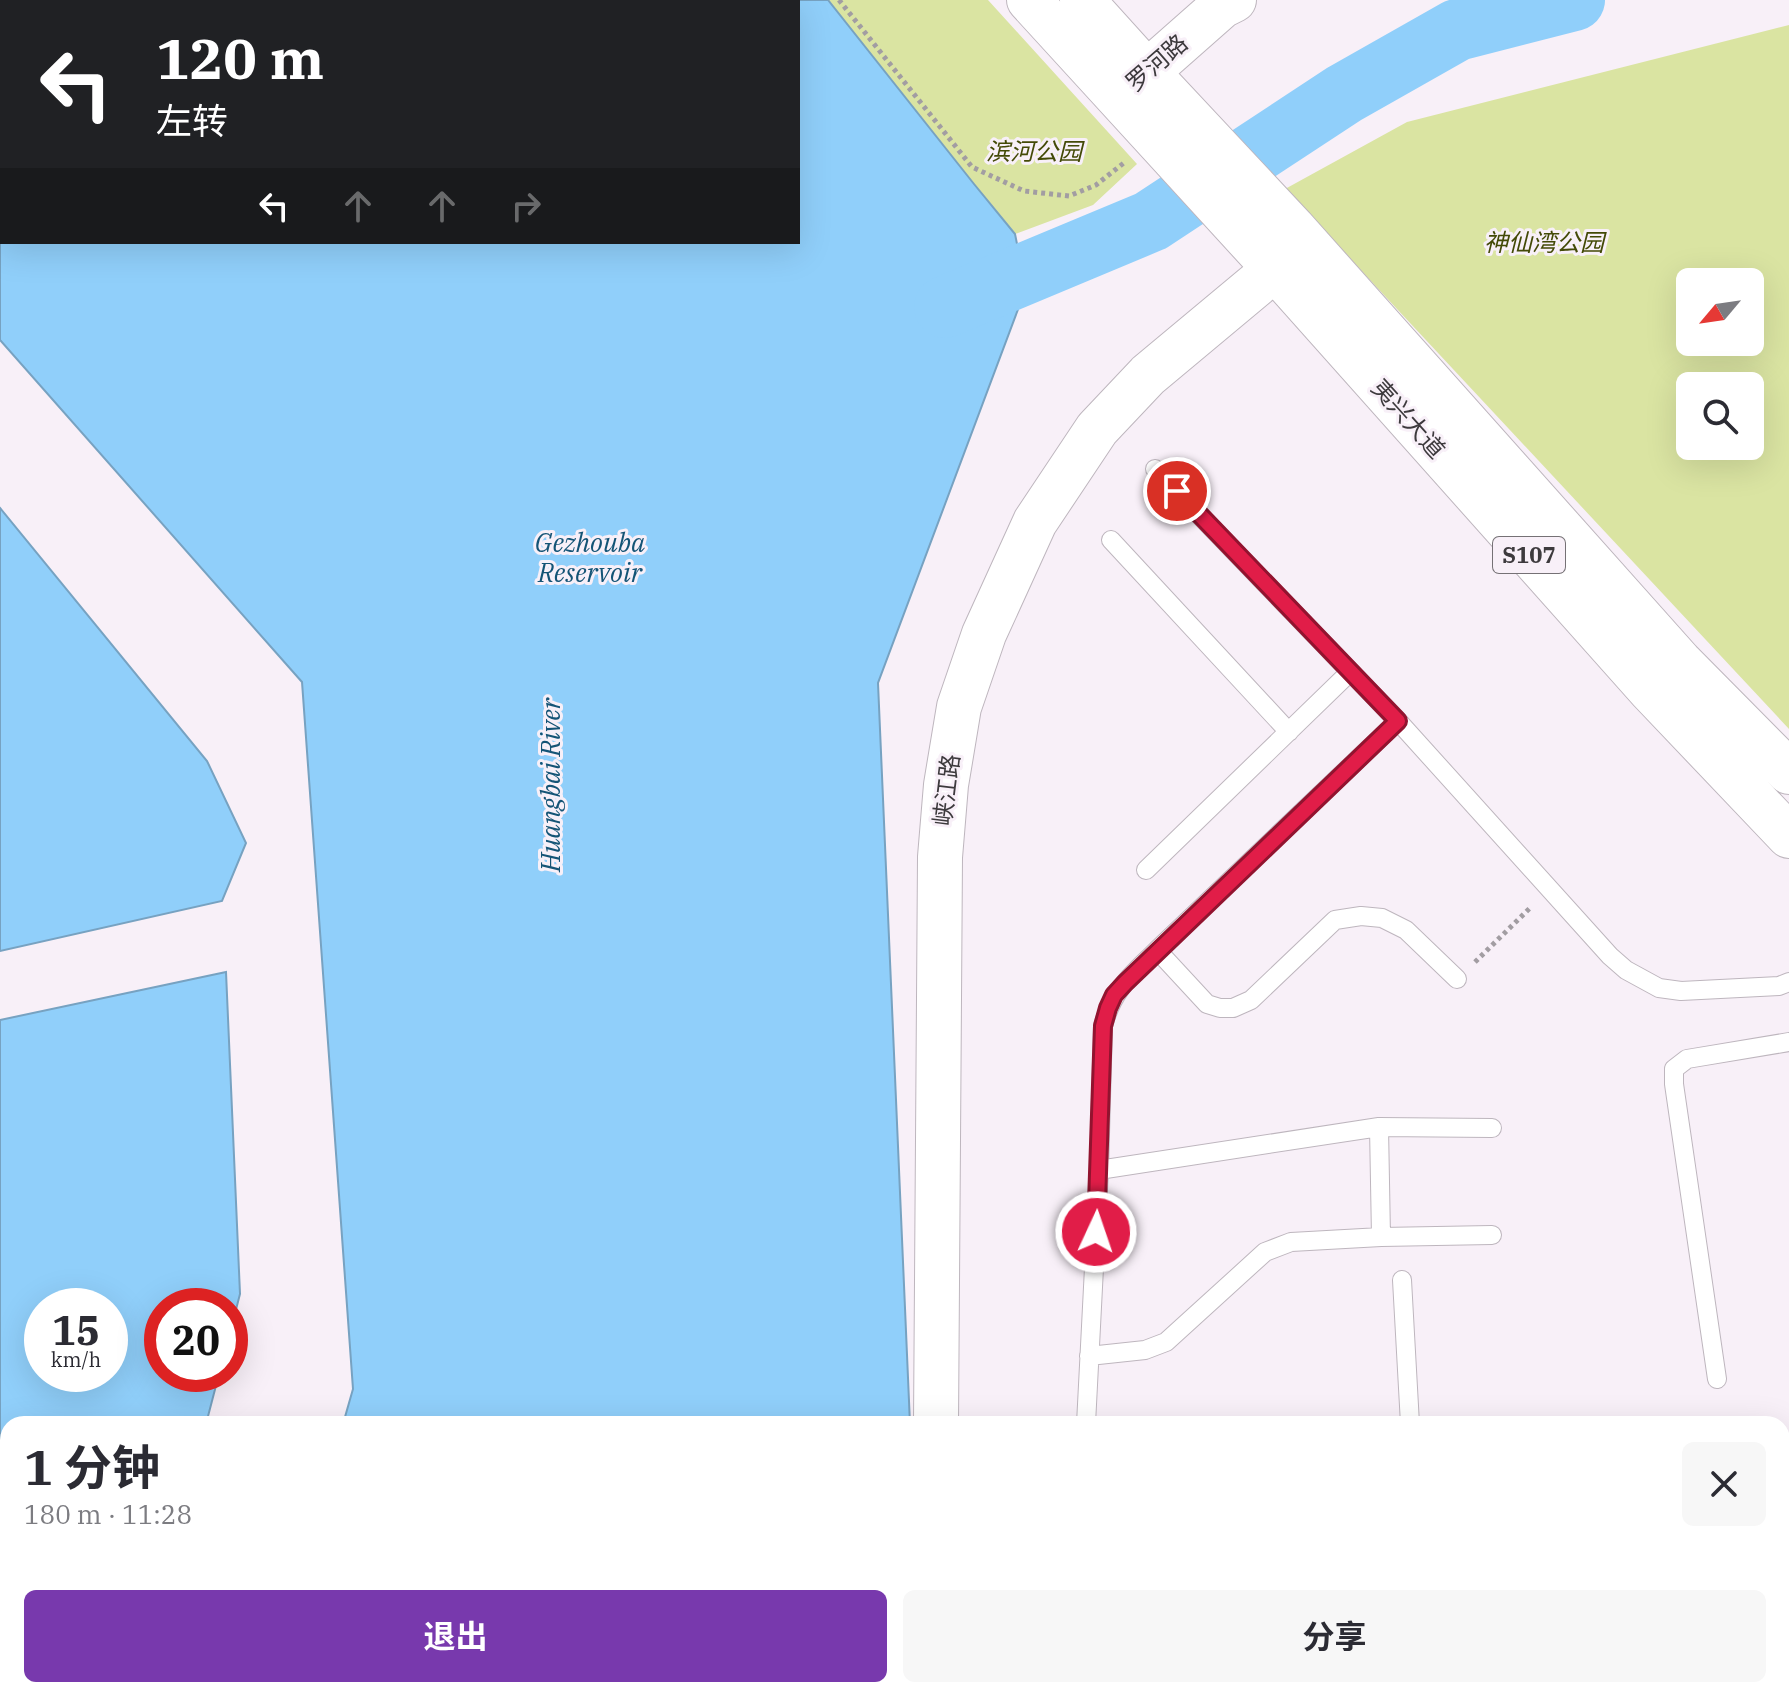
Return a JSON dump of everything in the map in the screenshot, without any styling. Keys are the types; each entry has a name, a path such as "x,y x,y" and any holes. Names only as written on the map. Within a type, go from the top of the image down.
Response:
{"main road":[{"name":"夷兴大道","path":"1029,0 1132,85 1168,123 1293,228 1680,662 1789,772"},
{"name":"夷兴大道","path":"1082,0 1132,85"},
{"name":"罗河路","path":"1132,85 1222,6 1234,0"},
{"name":"夷兴大道","path":"1168,123 1275,269 1651,691 1789,836"},
{"name":"峡江路","path":"936,1416 940,857 946,785 959,707 984,634 1035,522 1097,429 1148,375 1275,269"}],"lane":[{"path":"1155,469 1398,721 1549,890 1626,970 1659,988 1681,991 1779,986 1789,982"},
{"path":"1111,540 1289,732"},
{"path":"1146,870 1350,672"},
{"path":"1086,1416 1103,1026 1108,1008 1114,995 1157,950 1398,721"},
{"path":"1157,950 1207,1004 1233,1008 1251,1000 1335,920 1361,916 1382,918 1406,930 1457,979"},
{"path":"1717,1379 1674,1069 1687,1059 1789,1042"},
{"path":"1099,1170 1379,1127 1492,1128"},
{"path":"1379,1127 1381,1237"},
{"path":"1089,1356 1145,1350 1166,1342 1265,1252 1291,1242 1492,1235"},
{"path":"1402,1280 1410,1416"}],"path":[{"path":"839,0 972,167 1024,191 1069,196 1096,185 1168,123"},
{"path":"1457,979 1549,890"}],"green space":[{"name":"滨河公园","path":"828,0 988,0 1137,164 1093,205 1015,234"},
{"name":"神仙湾公园","path":"1789,25 1789,729 1285,189 1407,122"}],"water":[{"name":"Gezhouba Reservoir","path":"800,0 828,0 1015,234 1026,288 878,683 910,1416 345,1416 353,1389 302,682 0,340 0,244 800,244"},
{"path":"0,508 207,761 246,843 222,901 0,951"},
{"path":"226,972 240,1288 144,1288 144,1392 214,1392 208,1416 0,1416 0,1020"}],"waterway":[{"path":"945,307 1151,221 1344,94 1457,30 1574,0"}],"route":[{"path":"1096,1232 1103,1026 1114,995 1157,950 1398,721 1177,491"}],"water label":[{"name":"Huangbai River","path":"551,785"}]}
